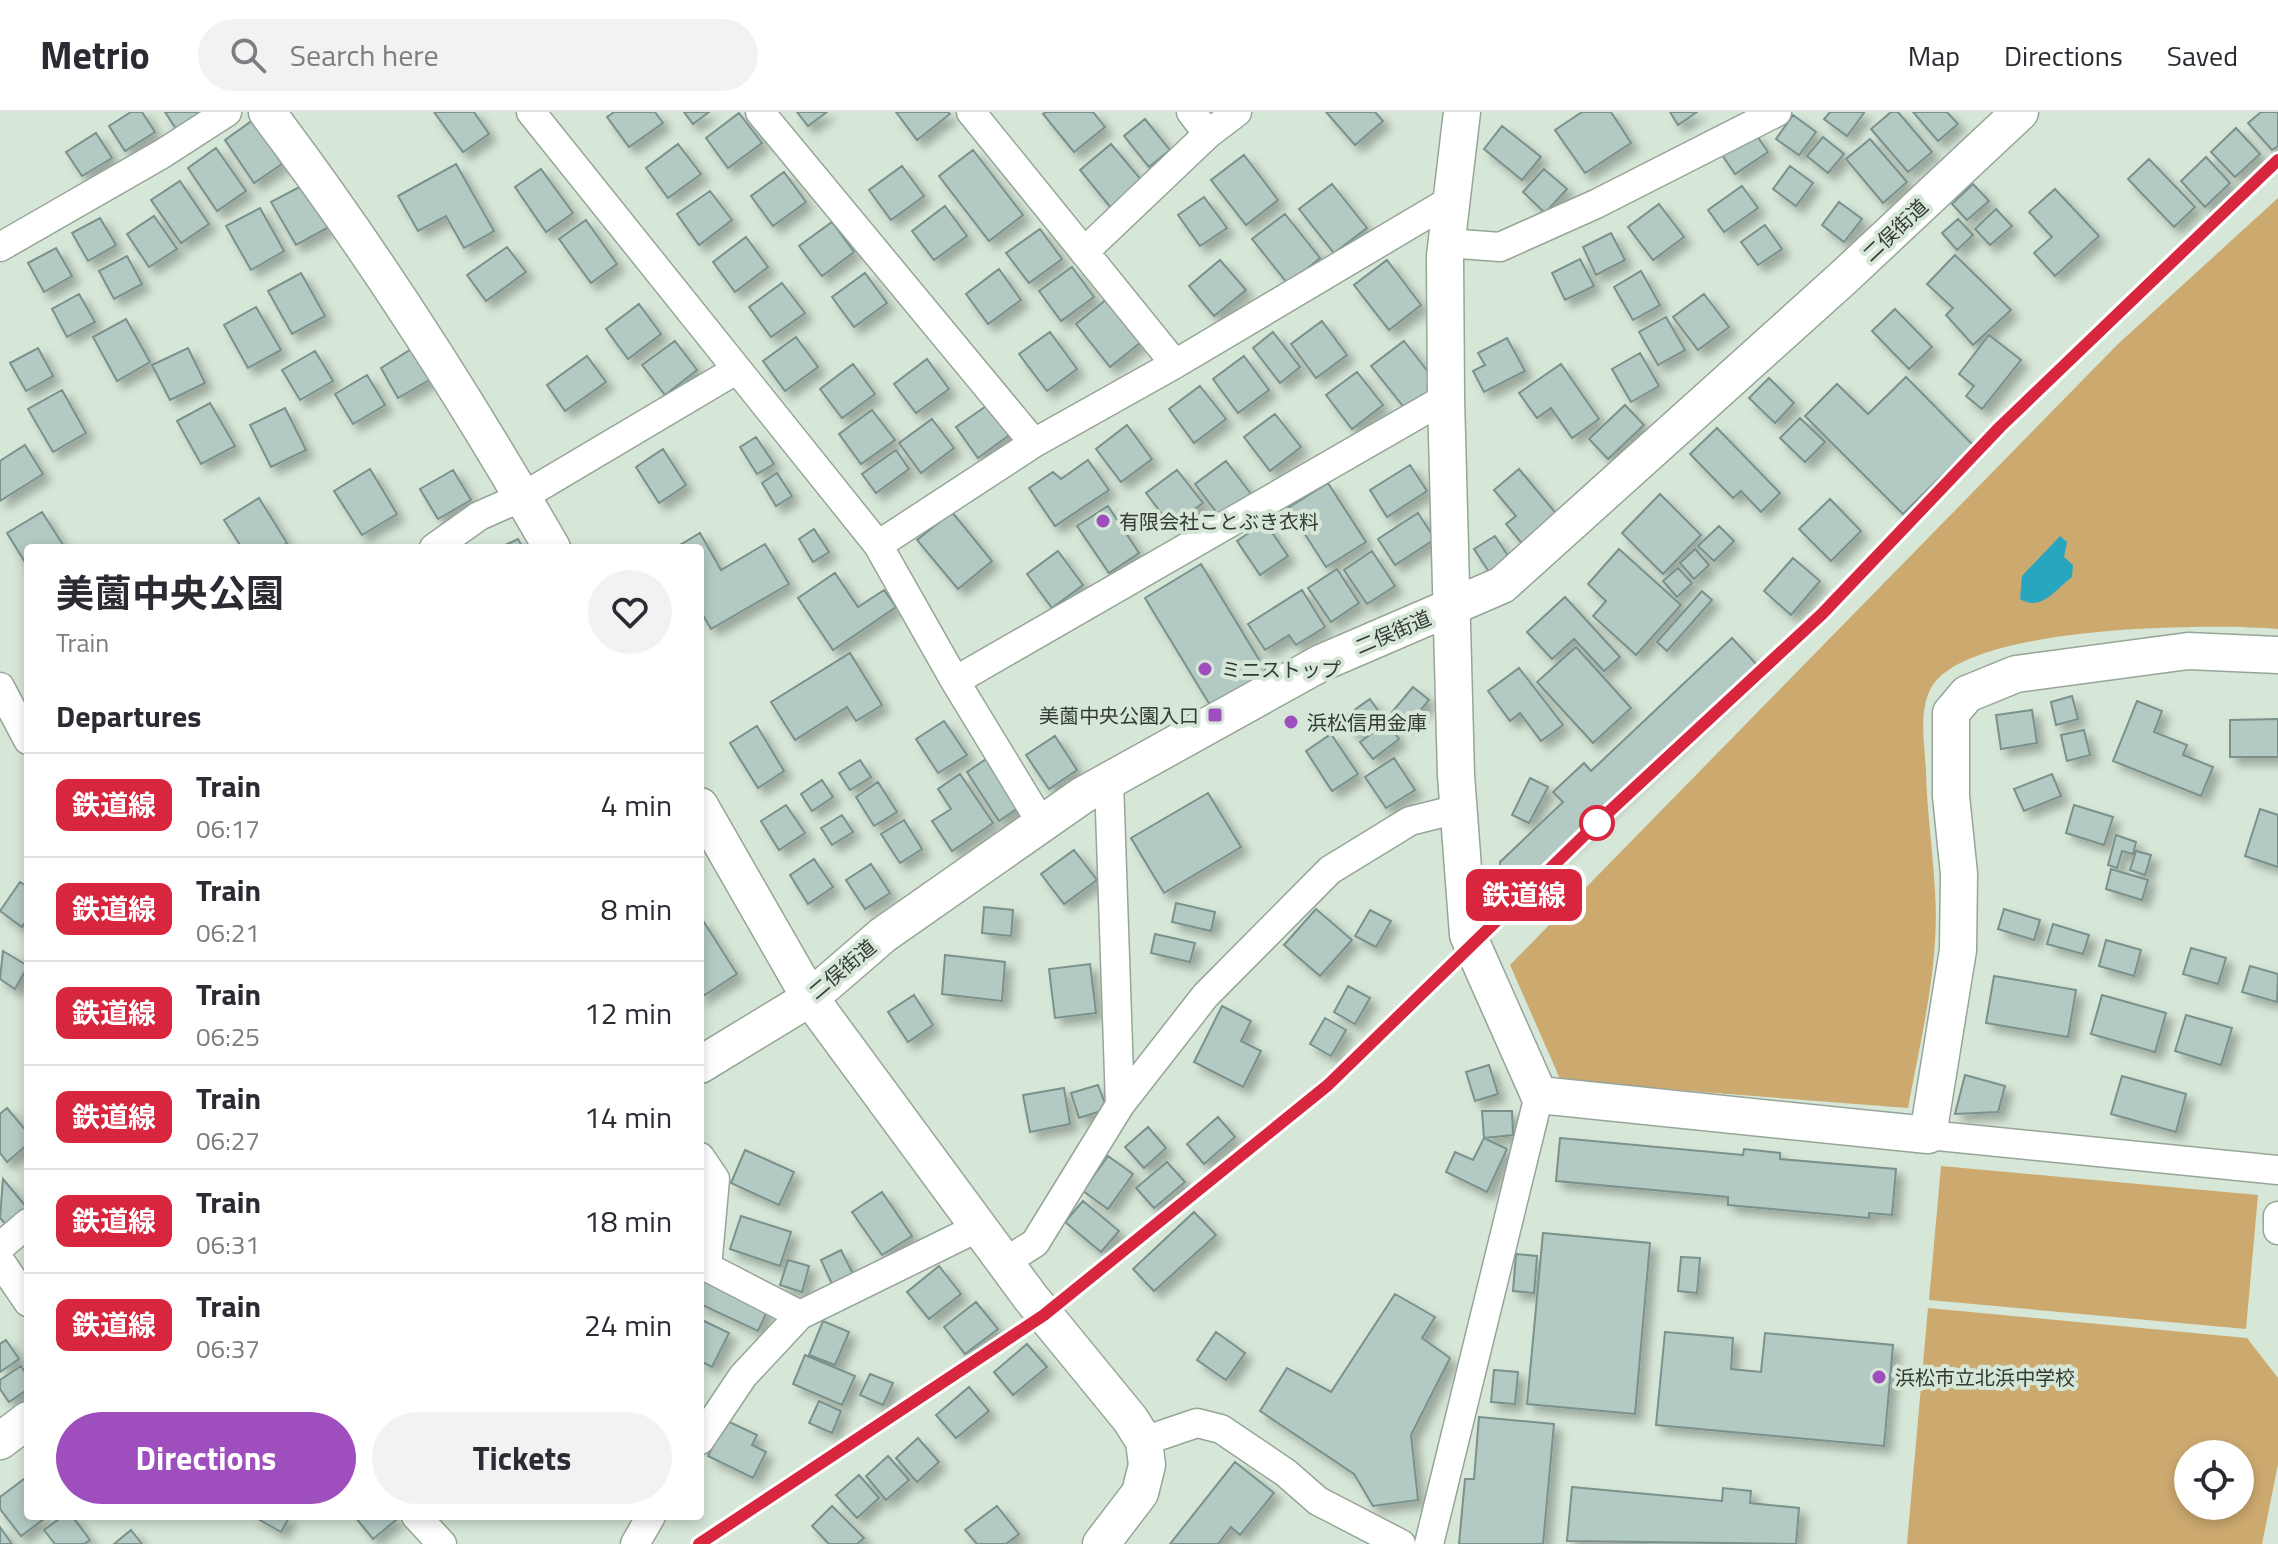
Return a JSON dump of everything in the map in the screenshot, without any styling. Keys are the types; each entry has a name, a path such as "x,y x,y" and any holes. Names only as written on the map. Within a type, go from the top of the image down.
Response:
{"street":[{"path":"0,247 162,154 227,112"},
{"path":"267,112 403,302 477,418 550,544"},
{"path":"531,112 878,545 955,681 1042,824"},
{"path":"760,112 1034,443"},
{"path":"971,112 1175,364"},
{"path":"1084,252 1199,123 1237,112"},
{"path":"1429,1544 1539,1095 1468,935 1458,809 1446,398 1447,243 1462,112"},
{"path":"1447,243 1500,247 1596,204 1777,112"},
{"name":"二俣街道","path":"704,1063 810,998 883,935 1109,781 1321,663 1502,585 1832,289 2020,112"},
{"path":"878,545 1034,443 1175,364 1451,200"},
{"path":"440,544 479,516 522,497 736,370"},
{"path":"955,681 1446,398"},
{"path":"1928,1135 1958,950 1959,874 1951,796 1951,713 1967,694 2016,674 2188,651 2278,655"},
{"path":"0,687 24,732"},
{"path":"1109,781 1120,1105"},
{"path":"1005,1262 1035,1243 1120,1105 1205,996 1330,870 1410,821 1458,809"},
{"path":"704,813 810,998 1005,1262 1130,1419 1144,1441 1147,1465 1140,1493 1101,1544"},
{"path":"1539,1095 2278,1170"},
{"path":"704,1163 715,1179 707,1267 800,1315"},
{"path":"2278,1216 2278,1230"},
{"path":"0,1247 24,1226"},
{"path":"704,1434 743,1376 800,1315 979,1227"},
{"path":"0,1261 24,1296"},
{"path":"0,1441 24,1423"},
{"path":"1144,1441 1197,1423 1221,1429 1286,1473 1318,1501 1401,1544"},
{"path":"420,1520 442,1544"},
{"path":"635,1544 649,1520"}],"shaded area":[{"path":"2278,198 2278,629 2147,628 2038,640 1990,651 1953,667 1931,688 1923,729 1935,892 1935,946 1908,1108 1561,1081 1510,965 2117,345"},
{"path":"1941,1166 2258,1195 2246,1329 1929,1300"},
{"path":"1928,1308 2247,1338 2278,1378 2278,1464 2262,1544 1907,1544"}],"water":[{"path":"2060,536 2067,542 2064,557 2073,565 2072,577 2041,601 2035,603 2020,599 2022,576"}],"building":[{"path":"131,112 142,112 155,132 125,151 109,126"},
{"path":"165,112 214,112 180,135"},
{"path":"434,112 474,112 489,134 463,152"},
{"path":"614,112 655,112 663,123 629,147 607,117"},
{"path":"684,112 709,112 693,124"},
{"path":"797,112 827,112 808,126"},
{"path":"896,112 948,112 950,114 917,140"},
{"path":"1093,112 1105,127 1074,152 1043,114"},
{"path":"1326,112 1375,112 1383,121 1355,145"},
{"path":"1582,112 1611,112 1631,143 1585,173 1555,130"},
{"path":"1670,112 1697,112 1678,125"},
{"path":"1830,112 1864,113 1847,136 1824,119"},
{"path":"1891,112 1898,112 1932,152 1908,172 1871,129"},
{"path":"1913,112 1947,112 1958,124 1938,141"},
{"path":"2261,112 2278,112 2278,146 2272,150 2248,123"},
{"path":"739,113 762,143 728,168 706,138"},
{"path":"1793,115 1816,132 1799,155 1776,139"},
{"path":"1145,119 1170,150 1149,167 1124,136"},
{"path":"253,120 282,164 254,183 225,140"},
{"path":"1502,126 1541,157 1522,180 1484,149"},
{"path":"2236,128 2260,154 2235,177 2211,152"},
{"path":"96,133 112,158 82,176 66,152"},
{"path":"1755,133 1768,152 1735,174 1722,155"},
{"path":"1823,137 1844,154 1828,173 1807,156"},
{"path":"1870,139 1907,182 1883,203 1846,159"},
{"path":"678,144 701,174 668,198 646,168"},
{"path":"1111,144 1143,182 1111,208 1080,170"},
{"path":"216,148 246,191 217,211 188,168"},
{"path":"973,150 1023,215 989,241 939,176"},
{"path":"1244,155 1278,200 1246,225 1211,180"},
{"path":"2206,157 2230,183 2205,207 2181,181"},
{"path":"2149,159 2195,207 2174,227 2128,179"},
{"path":"456,164 494,231 464,248 446,216 418,231 398,196"},
{"path":"902,166 924,196 891,220 869,190"},
{"path":"1790,166 1813,183 1796,206 1773,189"},
{"path":"541,169 573,213 546,232 515,187"},
{"path":"1544,169 1567,189 1545,213 1523,192"},
{"path":"784,172 806,202 773,226 751,196"},
{"path":"180,181 209,224 181,243 151,200"},
{"path":"305,184 329,227 296,245 271,202"},
{"path":"1332,184 1367,228 1334,253 1299,209"},
{"path":"1973,184 1989,201 1967,220 1952,204"},
{"path":"1742,186 1758,208 1724,232 1708,210"},
{"path":"2055,189 2099,236 2055,276 2034,253 2052,237 2029,212"},
{"path":"710,191 732,220 699,245 677,214"},
{"path":"1204,197 1227,228 1200,246 1178,215"},
{"path":"1839,202 1862,219 1844,242 1822,225"},
{"path":"1659,204 1684,237 1653,260 1628,227"},
{"path":"945,206 967,236 934,260 912,231"},
{"path":"260,208 284,251 251,270 226,226"},
{"path":"1996,209 2012,226 1990,245 1975,229"},
{"path":"1285,214 1320,258 1288,284 1252,239"},
{"path":"154,216 177,249 149,267 127,234"},
{"path":"100,218 116,245 88,261 72,233"},
{"path":"1958,219 1973,235 1957,250 1942,233"},
{"path":"586,220 617,264 591,283 559,239"},
{"path":"832,222 854,252 822,276 799,246"},
{"path":"1765,225 1782,249 1758,265 1741,242"},
{"path":"1040,229 1062,259 1029,283 1006,253"},
{"path":"1611,233 1625,260 1596,275 1583,247"},
{"path":"746,237 768,267 735,292 713,262"},
{"path":"507,247 526,272 486,301 467,275"},
{"path":"56,248 72,276 44,292 28,263"},
{"path":"1955,255 2011,310 1973,345 1946,315 1953,308 1927,284"},
{"path":"127,256 142,284 114,299 99,271"},
{"path":"1580,259 1594,286 1565,300 1552,273"},
{"path":"1220,260 1246,290 1214,316 1189,286"},
{"path":"1387,260 1421,305 1389,330 1354,285"},
{"path":"1072,267 1094,297 1061,321 1039,291"},
{"path":"999,269 1021,300 988,324 966,294"},
{"path":"1641,271 1660,305 1633,320 1614,287"},
{"path":"301,273 325,316 292,334 268,291"},
{"path":"865,273 887,303 854,327 832,297"},
{"path":"782,283 805,313 771,337 749,307"},
{"path":"79,294 95,322 67,337 52,309"},
{"path":"1704,294 1729,327 1698,350 1673,317"},
{"path":"1107,299 1141,342 1110,367 1076,324"},
{"path":"639,304 661,334 628,359 606,329"},
{"path":"256,307 281,350 248,368 224,325"},
{"path":"1895,309 1932,347 1909,369 1872,331"},
{"path":"1666,317 1685,350 1658,365 1639,332"},
{"path":"126,319 150,362 117,381 93,337"},
{"path":"1322,321 1347,355 1316,378 1291,344"},
{"path":"1050,332 1077,369 1047,391 1019,354"},
{"path":"1273,332 1300,367 1280,383 1253,348"},
{"path":"1989,335 2021,360 1982,409 1966,396 1974,386 1959,374"},
{"path":"796,337 818,367 785,391 763,361"},
{"path":"1507,338 1525,371 1484,392 1473,371 1485,365 1478,353"},
{"path":"675,341 697,370 665,395 642,365"},
{"path":"1404,341 1439,386 1407,411 1371,366"},
{"path":"38,348 53,376 26,391 10,363"},
{"path":"188,348 205,383 170,400 152,365"},
{"path":"413,348 431,379 398,398 381,368"},
{"path":"315,351 333,381 300,400 282,370"},
{"path":"1640,353 1659,386 1631,402 1612,369"},
{"path":"587,356 606,382 565,411 547,385"},
{"path":"1244,356 1269,390 1238,413 1213,379"},
{"path":"927,359 949,389 916,413 894,384"},
{"path":"853,364 875,394 842,418 820,389"},
{"path":"1561,364 1599,419 1572,438 1551,408 1537,418 1519,393"},
{"path":"1357,372 1383,405 1352,429 1326,395"},
{"path":"367,375 385,405 353,424 335,394"},
{"path":"1906,377 1973,445 1903,514 1805,416 1837,384 1868,414"},
{"path":"1769,378 1794,403 1775,423 1749,398"},
{"path":"1200,386 1226,419 1194,443 1169,409"},
{"path":"62,390 86,433 53,452 28,409"},
{"path":"210,403 235,446 201,464 177,421"},
{"path":"989,404 1012,433 978,458 956,427"},
{"path":"1625,405 1644,425 1608,459 1589,439"},
{"path":"285,408 306,450 271,467 250,425"},
{"path":"872,410 895,440 861,464 839,434"},
{"path":"1275,414 1301,447 1270,471 1244,437"},
{"path":"1800,418 1825,442 1805,462 1780,438"},
{"path":"932,419 954,448 921,473 899,443"},
{"path":"1127,425 1152,459 1121,482 1096,449"},
{"path":"1717,428 1780,493 1761,512 1741,491 1733,498 1690,454"},
{"path":"756,437 774,464 757,474 740,447"},
{"path":"25,445 43,474 0,501 0,461"},
{"path":"663,449 686,485 659,503 636,467"},
{"path":"896,450 909,469 876,493 862,474"},
{"path":"1088,460 1109,490 1055,526 1029,488 1053,472 1061,479"},
{"path":"1226,461 1251,494 1220,517 1195,484"},
{"path":"1410,465 1427,491 1387,517 1370,490"},
{"path":"370,469 397,514 362,535 334,491"},
{"path":"1519,469 1559,517 1524,546 1506,524 1516,516 1494,490"},
{"path":"453,470 471,500 438,519 420,489"},
{"path":"1177,470 1203,503 1171,526 1146,493"},
{"path":"777,473 792,496 776,506 762,483"},
{"path":"1328,483 1366,542 1326,567 1288,508"},
{"path":"1660,494 1701,535 1663,574 1622,533"},
{"path":"259,498 287,543 239,544 224,520"},
{"path":"1830,499 1861,531 1831,561 1799,529"},
{"path":"1108,506 1139,553 1109,573 1077,526"},
{"path":"42,512 62,544 24,544 24,561 7,533"},
{"path":"952,512 992,561 958,589 917,540"},
{"path":"1418,513 1435,539 1395,565 1378,539"},
{"path":"1265,522 1288,556 1260,575 1237,541"},
{"path":"1719,526 1734,541 1714,561 1698,546"},
{"path":"814,529 829,552 813,562 799,539"},
{"path":"700,533 721,570 765,544 789,584 711,629 704,617 704,544 682,544"},
{"path":"1495,536 1510,559 1489,572 1474,549"},
{"path":"1619,549 1681,605 1636,655 1593,616 1606,601 1588,584"},
{"path":"1695,549 1709,565 1694,579 1680,563"},
{"path":"1058,551 1083,585 1052,608 1027,574"},
{"path":"1372,551 1395,586 1367,604 1344,570"},
{"path":"1793,558 1820,581 1791,615 1764,591"},
{"path":"1201,564 1269,676 1213,710 1145,598"},
{"path":"1678,568 1692,583 1677,597 1663,581"},
{"path":"1337,569 1359,603 1331,622 1308,588"},
{"path":"835,573 858,607 884,590 896,607 833,650 798,598"},
{"path":"1302,590 1325,627 1296,645 1289,635 1265,650 1248,624"},
{"path":"1702,591 1712,600 1667,651 1657,642"},
{"path":"1565,597 1620,657 1604,671 1574,639 1552,659 1527,632"},
{"path":"1732,638 1758,666 1510,900 1500,889 1500,862 1563,802 1553,792 1584,763 1591,771"},
{"path":"1576,647 1631,708 1593,743 1537,682"},
{"path":"850,653 882,705 856,721 847,707 795,740 771,702"},
{"path":"1519,668 1563,725 1541,741 1520,713 1510,721 1488,691"},
{"path":"1413,687 1429,700 1408,725 1392,712"},
{"path":"2072,696 2078,719 2056,725 2051,702"},
{"path":"1370,699 1382,716 1356,735 1343,718"},
{"path":"2137,701 2162,711 2154,732 2187,745 2183,755 2213,767 2201,796 2113,761"},
{"path":"2032,710 2037,743 2001,749 1996,715"},
{"path":"2278,719 2278,757 2230,757 2230,720"},
{"path":"944,721 967,755 938,773 916,739"},
{"path":"1387,723 1399,739 1373,759 1360,742"},
{"path":"757,726 784,771 758,788 730,743"},
{"path":"2084,730 2090,755 2067,761 2061,735"},
{"path":"1331,734 1358,774 1332,791 1306,751"},
{"path":"1055,736 1077,770 1049,789 1026,755"},
{"path":"989,757 1021,806 999,821 967,772"},
{"path":"1394,758 1415,790 1386,808 1365,777"},
{"path":"860,760 871,777 850,790 839,773"},
{"path":"960,774 993,823 952,851 932,821 951,809 938,789"},
{"path":"2052,774 2061,796 2024,811 2014,789"},
{"path":"1530,778 1548,787 1529,823 1512,815"},
{"path":"822,780 833,797 812,811 801,794"},
{"path":"878,782 897,812 874,826 856,797"},
{"path":"1208,793 1241,847 1164,893 1131,838"},
{"path":"786,805 805,833 779,850 761,821"},
{"path":"2074,805 2113,817 2104,845 2066,833"},
{"path":"2260,809 2278,815 2278,867 2245,856"},
{"path":"842,815 853,832 832,845 821,828"},
{"path":"904,820 922,849 900,863 881,834"},
{"path":"2116,835 2136,842 2133,854 2122,851 2117,868 2108,865"},
{"path":"1074,850 1097,880 1064,904 1041,874"},
{"path":"2136,851 2151,855 2145,875 2130,870"},
{"path":"814,859 833,887 808,904 790,875"},
{"path":"871,864 890,893 865,909 846,880"},
{"path":"2111,869 2148,880 2142,900 2106,889"},
{"path":"20,882 24,884 22,927 0,911"},
{"path":"1176,903 1215,912 1211,931 1172,922"},
{"path":"984,907 1013,910 1011,936 982,933"},
{"path":"1316,909 1352,940 1320,976 1284,945"},
{"path":"2004,909 2040,920 2034,940 1998,929"},
{"path":"1370,910 1391,921 1376,947 1355,936"},
{"path":"704,922 737,974 704,995"},
{"path":"2053,924 2089,935 2083,954 2047,944"},
{"path":"1155,934 1195,943 1190,962 1151,953"},
{"path":"2106,940 2141,950 2134,976 2099,966"},
{"path":"2191,948 2226,958 2218,984 2183,974"},
{"path":"3,951 24,964 24,973 15,989 0,979"},
{"path":"945,955 1005,962 1002,1001 942,994"},
{"path":"1090,964 1096,1013 1055,1018 1049,969"},
{"path":"2250,966 2278,974 2277,1002 2242,992"},
{"path":"1994,976 2076,990 2068,1037 1986,1023"},
{"path":"1348,986 1370,998 1355,1024 1334,1012"},
{"path":"914,995 933,1025 908,1042 888,1012"},
{"path":"2102,995 2166,1013 2155,1052 2091,1034"},
{"path":"1222,1006 1251,1021 1241,1041 1261,1051 1243,1087 1194,1062"},
{"path":"2186,1015 2232,1028 2221,1065 2175,1051"},
{"path":"1325,1018 1346,1030 1331,1056 1310,1044"},
{"path":"1489,1065 1498,1094 1475,1101 1466,1072"},
{"path":"1965,1075 2005,1086 1998,1112 1955,1114"},
{"path":"2122,1076 2186,1094 2176,1132 2111,1114"},
{"path":"1098,1085 1107,1109 1079,1118 1071,1093"},
{"path":"1064,1088 1070,1124 1030,1132 1023,1095"},
{"path":"7,1108 24,1128 24,1147 7,1162 0,1153 0,1114"},
{"path":"1482,1111 1512,1111 1513,1135 1484,1138"},
{"path":"1218,1117 1235,1137 1204,1164 1187,1144"},
{"path":"1148,1127 1166,1148 1144,1168 1125,1147"},
{"path":"1484,1138 1507,1149 1487,1192 1446,1172 1455,1152 1473,1160"},
{"path":"1560,1138 1743,1155 1744,1149 1780,1153 1780,1159 1896,1169 1892,1215 1869,1213 1869,1218 1728,1205 1728,1197 1556,1181"},
{"path":"745,1150 794,1172 779,1205 731,1183"},
{"path":"1108,1156 1133,1174 1108,1209 1083,1191"},
{"path":"1167,1162 1185,1182 1154,1208 1136,1188"},
{"path":"3,1179 24,1204 24,1213 8,1227 0,1218"},
{"path":"882,1192 912,1236 882,1255 852,1212"},
{"path":"1083,1201 1119,1231 1101,1252 1065,1222"},
{"path":"1194,1212 1216,1235 1154,1291 1133,1269"},
{"path":"741,1216 791,1232 780,1266 730,1249"},
{"path":"1543,1233 1650,1243 1635,1414 1527,1404"},
{"path":"841,1250 853,1274 832,1284 821,1260"},
{"path":"1516,1254 1537,1256 1534,1293 1513,1291"},
{"path":"1681,1257 1700,1258 1697,1293 1678,1291"},
{"path":"788,1260 809,1266 802,1292 780,1285"},
{"path":"939,1266 961,1294 929,1319 907,1292"},
{"path":"704,1280 768,1309 758,1331 704,1306"},
{"path":"1395,1294 1435,1317 1422,1338 1450,1358 1411,1435 1418,1500 1373,1506 1354,1474 1260,1411 1287,1368 1331,1392"},
{"path":"976,1302 998,1329 965,1354 944,1327"},
{"path":"704,1321 729,1333 712,1367 704,1363"},
{"path":"823,1321 849,1332 835,1365 809,1355"},
{"path":"1216,1332 1245,1353 1226,1380 1197,1360"},
{"path":"1665,1332 1733,1338 1731,1369 1761,1372 1765,1333 1893,1345 1884,1446 1656,1425"},
{"path":"6,1340 19,1359 0,1372 0,1344"},
{"path":"1027,1344 1047,1367 1013,1395 994,1372"},
{"path":"805,1355 855,1376 842,1405 793,1384"},
{"path":"21,1366 24,1371 24,1392 9,1402 0,1389 0,1380"},
{"path":"1494,1370 1518,1372 1515,1404 1491,1402"},
{"path":"870,1374 893,1383 883,1405 860,1395"},
{"path":"969,1387 989,1411 956,1438 936,1415"},
{"path":"819,1401 841,1411 832,1433 809,1423"},
{"path":"1479,1417 1554,1424 1543,1544 1459,1544 1465,1479 1474,1479"},
{"path":"725,1420 757,1435 752,1445 766,1452 753,1478 708,1456"},
{"path":"918,1438 939,1462 917,1482 896,1458"},
{"path":"888,1456 909,1480 886,1500 866,1476"},
{"path":"1235,1462 1274,1493 1240,1535 1231,1527 1218,1544 1170,1544"},
{"path":"859,1475 879,1498 857,1518 836,1495"},
{"path":"24,1479 24,1520 43,1520 21,1536 0,1509 0,1497"},
{"path":"1572,1487 1722,1501 1723,1488 1751,1491 1750,1503 1799,1508 1796,1544 1567,1541"},
{"path":"832,1506 864,1538 857,1544 829,1544 812,1526"},
{"path":"997,1506 1019,1534 1006,1544 977,1544 965,1530"},
{"path":"58,1520 75,1520 90,1540 84,1544 55,1544 44,1530"},
{"path":"260,1520 288,1520 281,1532"},
{"path":"357,1520 396,1520 373,1539"},
{"path":"0,1527 12,1544 0,1544"},
{"path":"131,1530 142,1544 114,1544"}],"railway":[{"path":"699,1544 1044,1315 1328,1085 1599,821 1822,614 2000,427 2278,160"}],"train":[{"name":"鉄道線","path":"699,1544 1044,1315 1328,1085 1599,821 1822,614 2000,427 2278,160"}],"place":[{"name":"有限会社ことぶき衣料","path":"1103,521"},
{"name":"ミニストップ","path":"1205,669"},
{"name":"美薗中央公園入口","path":"1215,715"},
{"name":"浜松信用金庫","path":"1291,722"},
{"name":"浜松市立北浜中学校","path":"1879,1377"}]}
